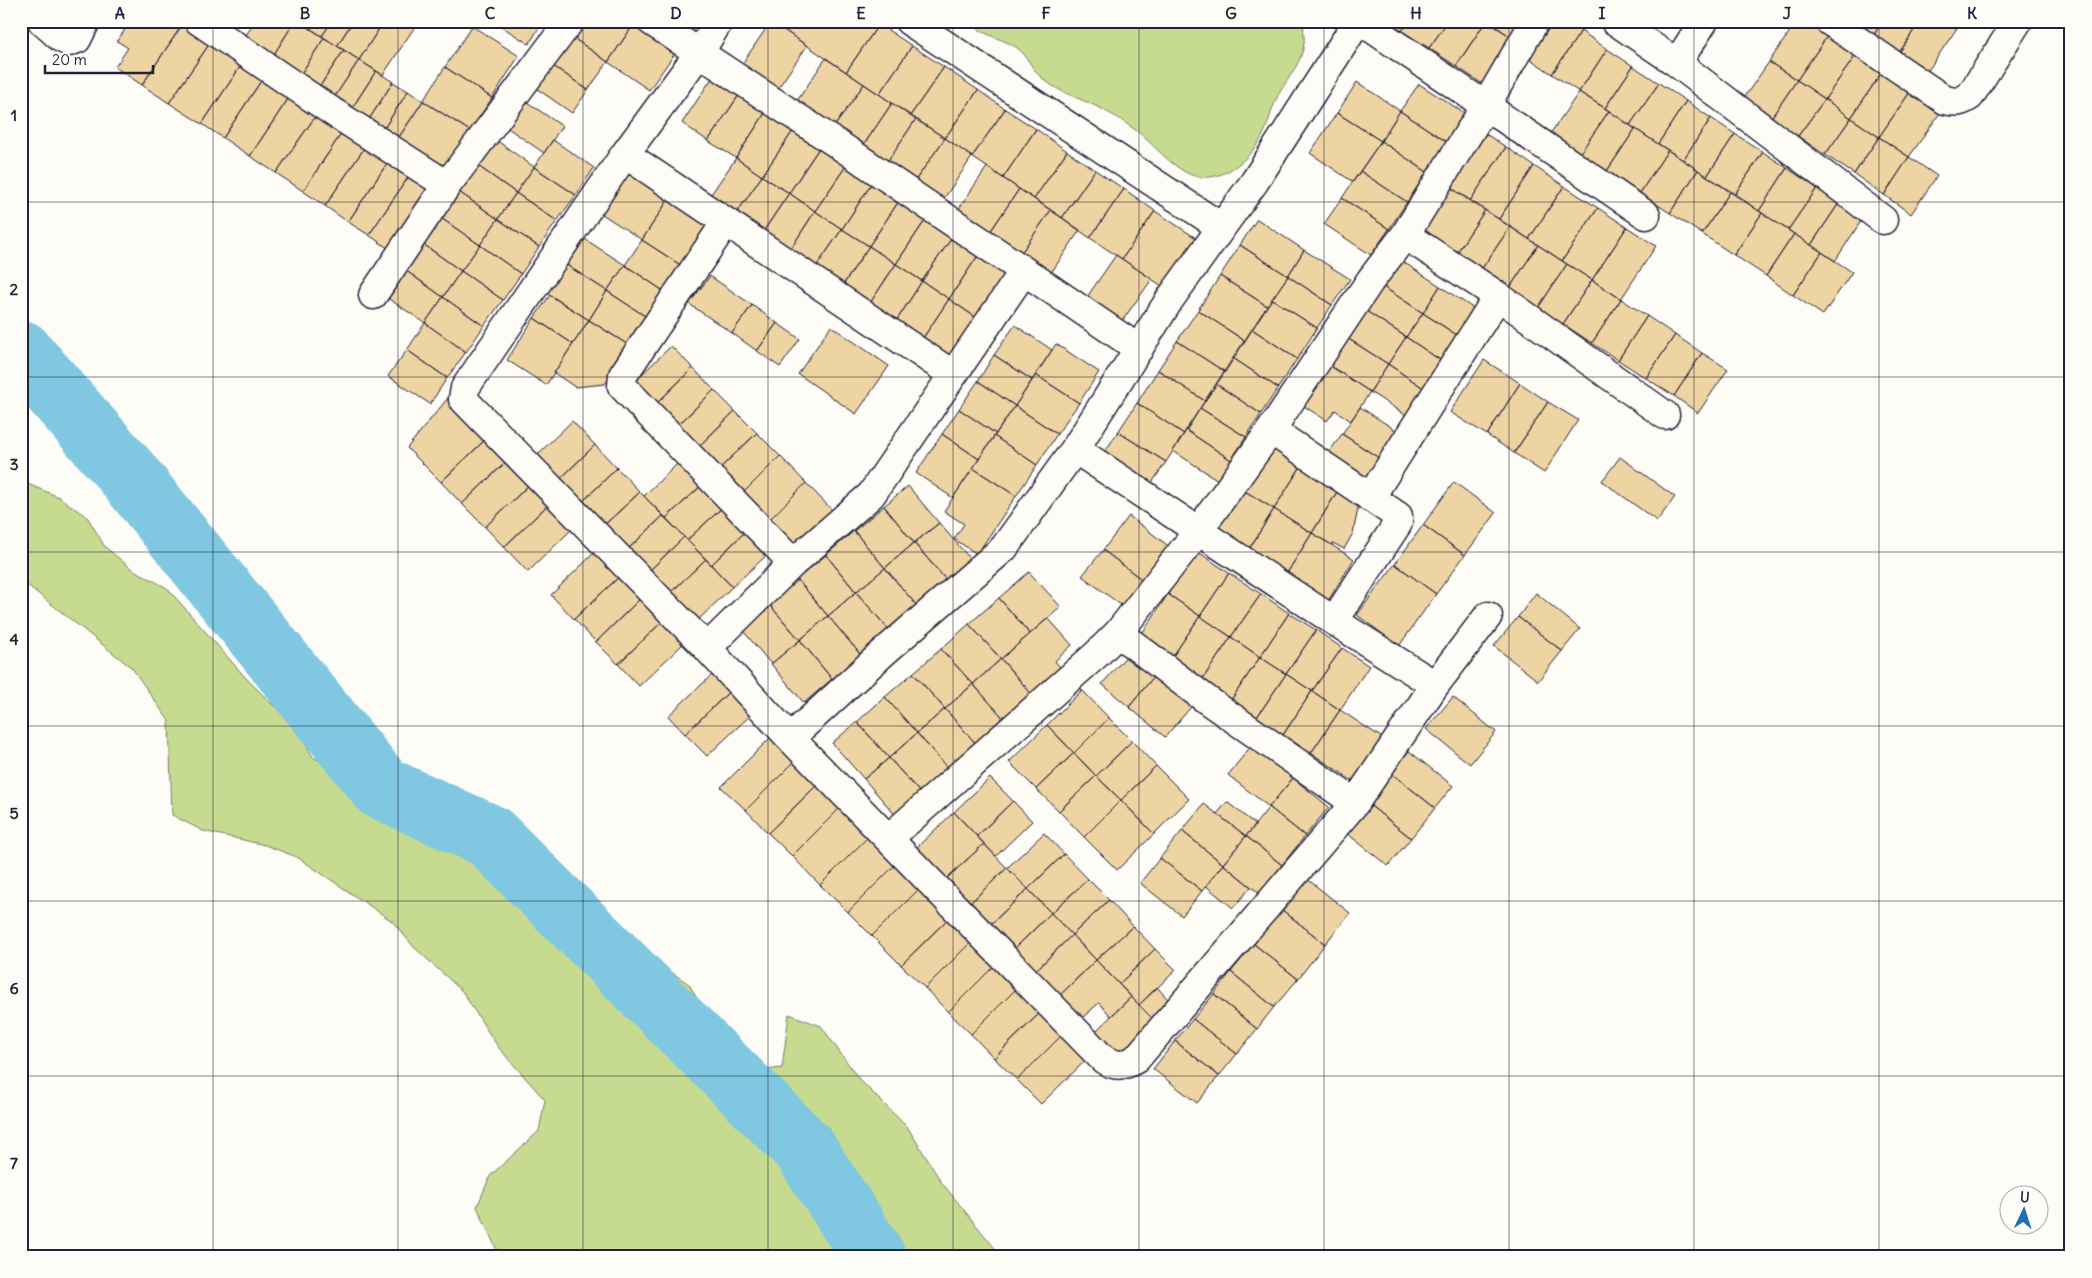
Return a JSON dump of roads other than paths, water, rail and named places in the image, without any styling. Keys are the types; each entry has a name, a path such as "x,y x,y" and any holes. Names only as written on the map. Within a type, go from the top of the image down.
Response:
{"street":[{"path":"42,21 61,38 69,42 77,39 86,21"},
{"path":"199,21 227,29 333,112 447,185"},
{"path":"373,295 447,185 570,21"},
{"path":"651,21 1139,349"},
{"path":"719,21 699,52 625,154 465,388 463,399 707,648 790,738 890,838 1103,1059 1109,1063 1125,1065 1136,1059 1355,802 1436,685 1488,616"},
{"path":"909,21 1220,227"},
{"path":"790,738 884,652 1004,548 1075,449 1220,227 1255,182 1359,21 1646,215"},
{"path":"890,838 1097,654 1118,633 1199,530 1272,430 1370,281 1405,235 1485,107 1535,21"},
{"path":"1615,21 1677,63 1883,220"},
{"path":"1677,63 1704,21"},
{"path":"1829,21 1945,100 1955,103 1970,96 2018,21"},
{"path":"625,154 952,374"},
{"path":"726,222 623,375 622,386 793,563"},
{"path":"1405,235 1498,296 1665,415"},
{"path":"707,648 793,563 871,496 952,374 1024,272"},
{"path":"1370,498 1498,296"},
{"path":"1272,430 1370,498 1395,512 1398,516 1398,523 1334,622"},
{"path":"1075,449 1199,530 1334,622 1436,685"},
{"path":"1118,633 1207,700 1355,802"}],"waterway":[{"path":"21,352 126,472 382,788 489,836 804,1148 874,1257"}]}
